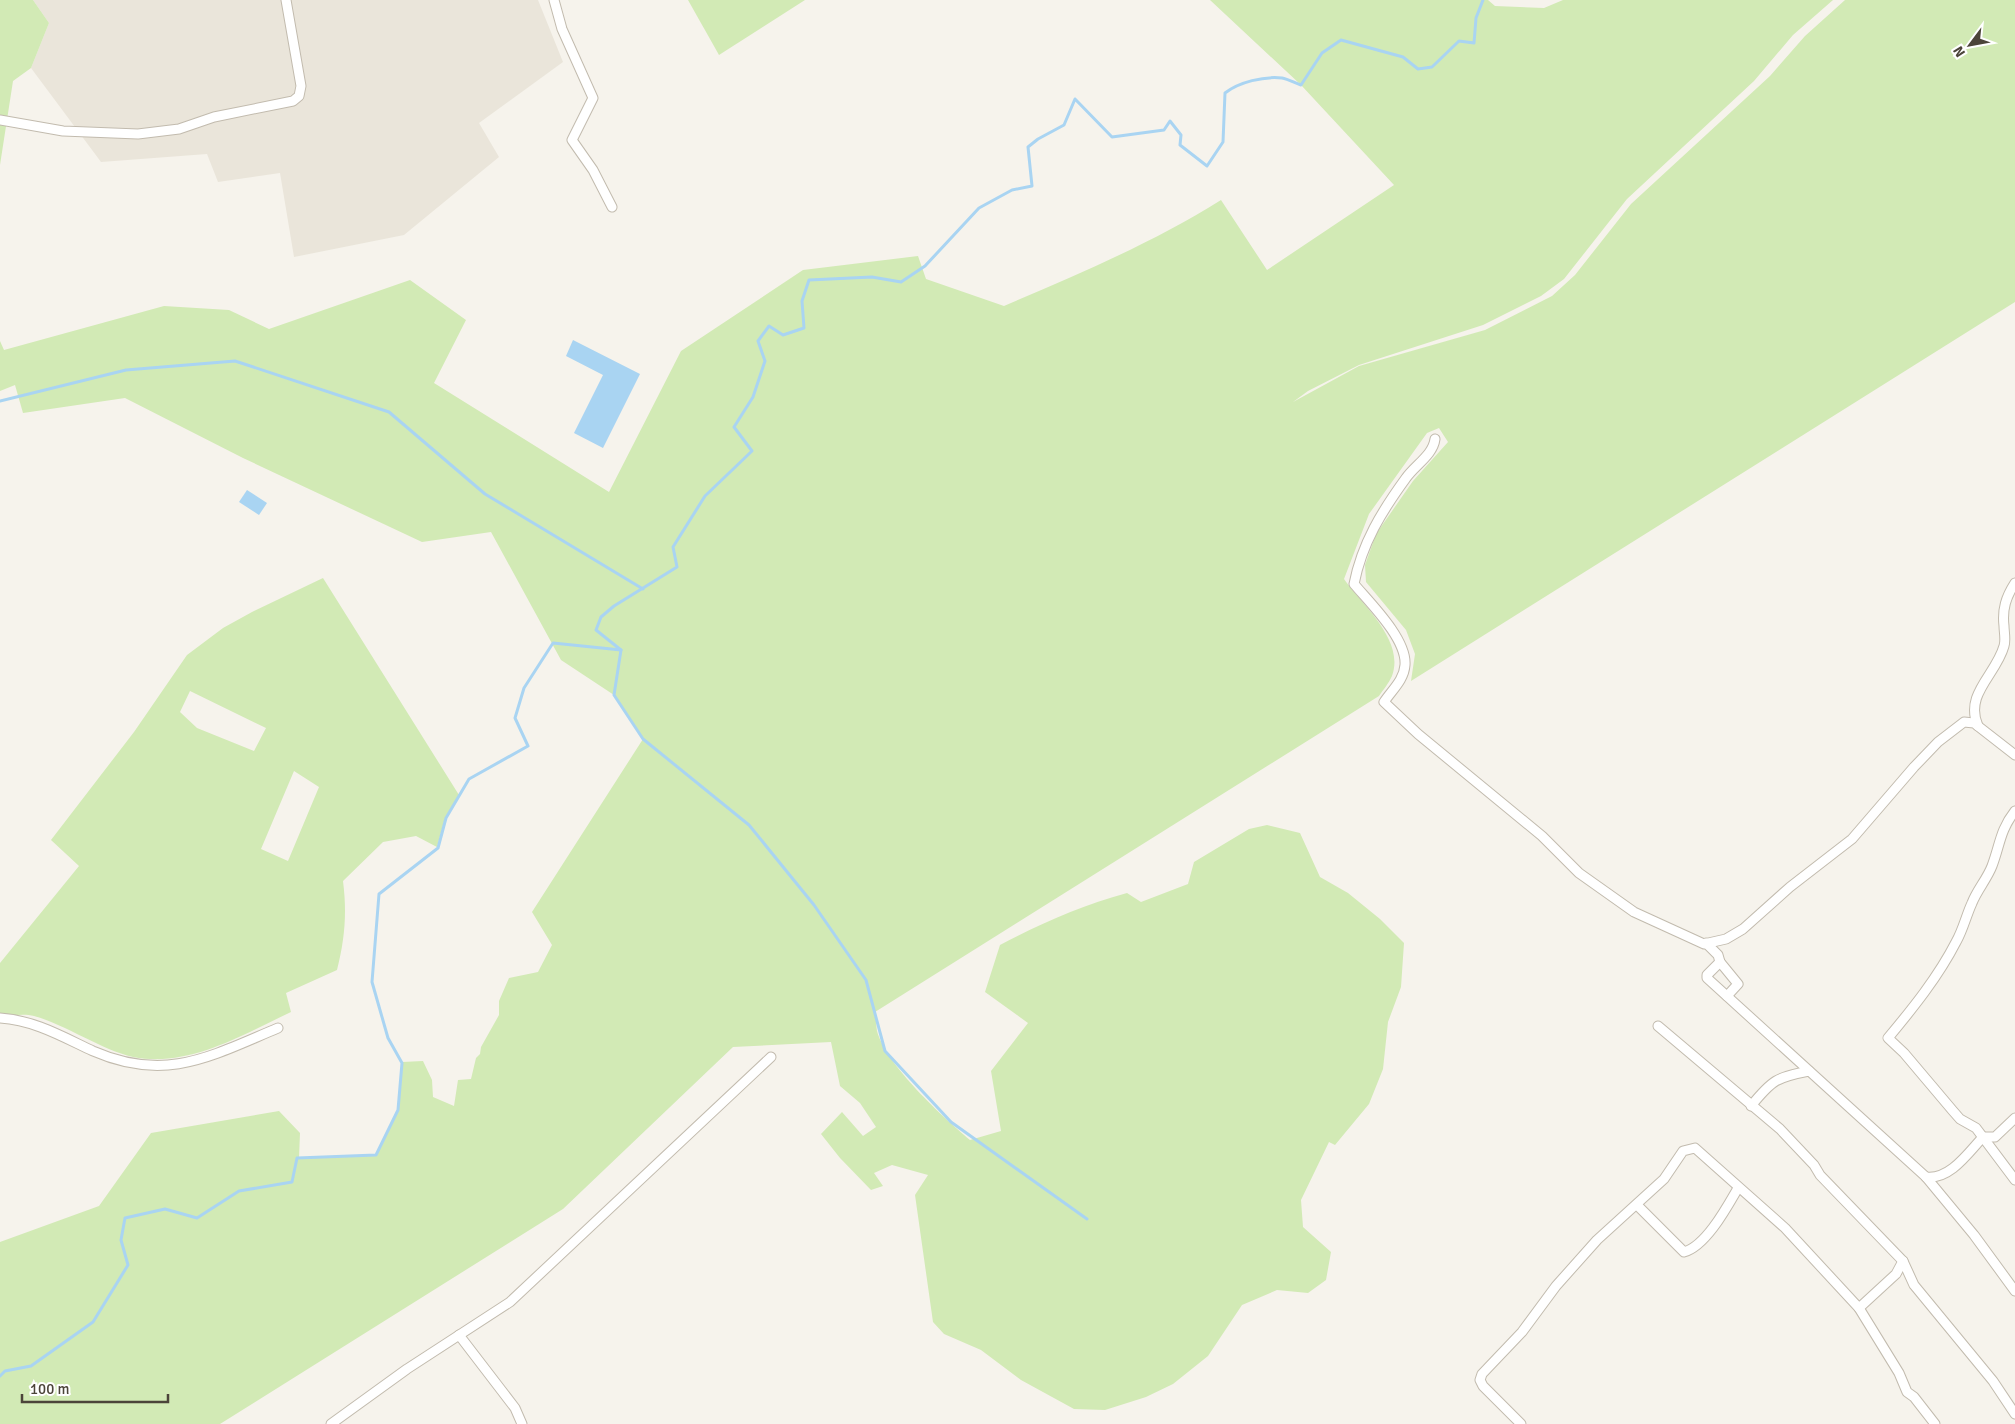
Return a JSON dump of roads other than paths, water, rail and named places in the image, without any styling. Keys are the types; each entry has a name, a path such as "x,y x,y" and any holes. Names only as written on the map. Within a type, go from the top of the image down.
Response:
{"street":[{"path":"0,120 63,131 138,134 179,129 214,118 293,101 299,96 301,86 286,0"},
{"path":"554,0 562,29 594,98 572,140 593,170 612,207"},
{"path":"1436,439 1435,446 1407,476 1374,526 1364,547 1354,584 1396,636 1402,649 1405,665 1399,683 1384,702 1418,734 1542,836 1586,879 1634,912 1706,943 1718,955 1720,962 1738,984 1727,996"},
{"path":"1978,726 1974,716 1973,704 1988,680 2005,645 2003,616 2006,596 2015,583"},
{"path":"1706,943 1726,939 1743,929 1790,886 1852,838 1938,742 1964,722 1978,726 2015,755"},
{"path":"2015,810 2006,822 1992,865 1972,902 1957,940 1945,962 1928,989 1888,1038 1904,1053 1953,1111 1976,1128 2015,1180"},
{"path":"1720,962 1706,978 1926,1177 1974,1235 2015,1291"},
{"path":"0,1018 33,1024 117,1061 163,1066 186,1064 278,1028"},
{"path":"1658,1026 1780,1129 1814,1165 1820,1175 1903,1261 1914,1285 1987,1373 2015,1414"},
{"path":"331,1424 406,1369 510,1302 771,1057"},
{"path":"1751,1106 1763,1092 1782,1076 1809,1071"},
{"path":"1992,1149 1995,1137 2015,1118"},
{"path":"1926,1177 1936,1178 1946,1174 1983,1138 1995,1137"},
{"path":"1521,1424 1483,1386 1480,1380 1482,1374 1522,1332 1556,1286 1597,1240 1664,1179 1684,1151 1695,1148 1785,1228 1858,1308 1899,1373 1901,1383 1935,1424"},
{"path":"1637,1205 1684,1252 1692,1250 1718,1222 1738,1188"},
{"path":"1858,1308 1896,1274 1903,1261"},
{"path":"459,1335 515,1408 522,1424"}],"water":[{"path":"573,340 640,374 603,448 574,433 603,375 566,356"},
{"path":"247,490 267,503 259,515 239,502"}],"waterway":[{"path":"0,1376 5,1371 31,1366 93,1322 128,1265 121,1240 125,1218 165,1209 197,1218 239,1191 292,1182 297,1158 376,1155 398,1110 402,1063 388,1038 372,982 379,894 438,848 446,818 469,779 528,746 515,718 524,688 553,643 621,650 596,630 601,617 614,606 677,567 673,547 705,496 752,451 734,427 753,397 765,361 758,341 769,326 783,335 804,328 802,301 809,280 872,277 901,282 925,266 979,208 1012,190 1032,186 1028,147 1038,139 1064,125 1075,99 1112,137 1164,130 1170,121 1181,135 1180,145 1207,166 1223,142 1225,93 1231,89 1244,83 1267,78 1287,79 1301,85 1322,53 1341,40 1403,57 1418,69 1432,67 1459,41 1474,43 1476,18 1483,0"},
{"path":"0,401 126,370 235,361 389,412 485,494 643,589"},
{"path":"621,650 614,695 643,739 749,825 814,905 866,980 885,1051 951,1122 1087,1219"}]}
